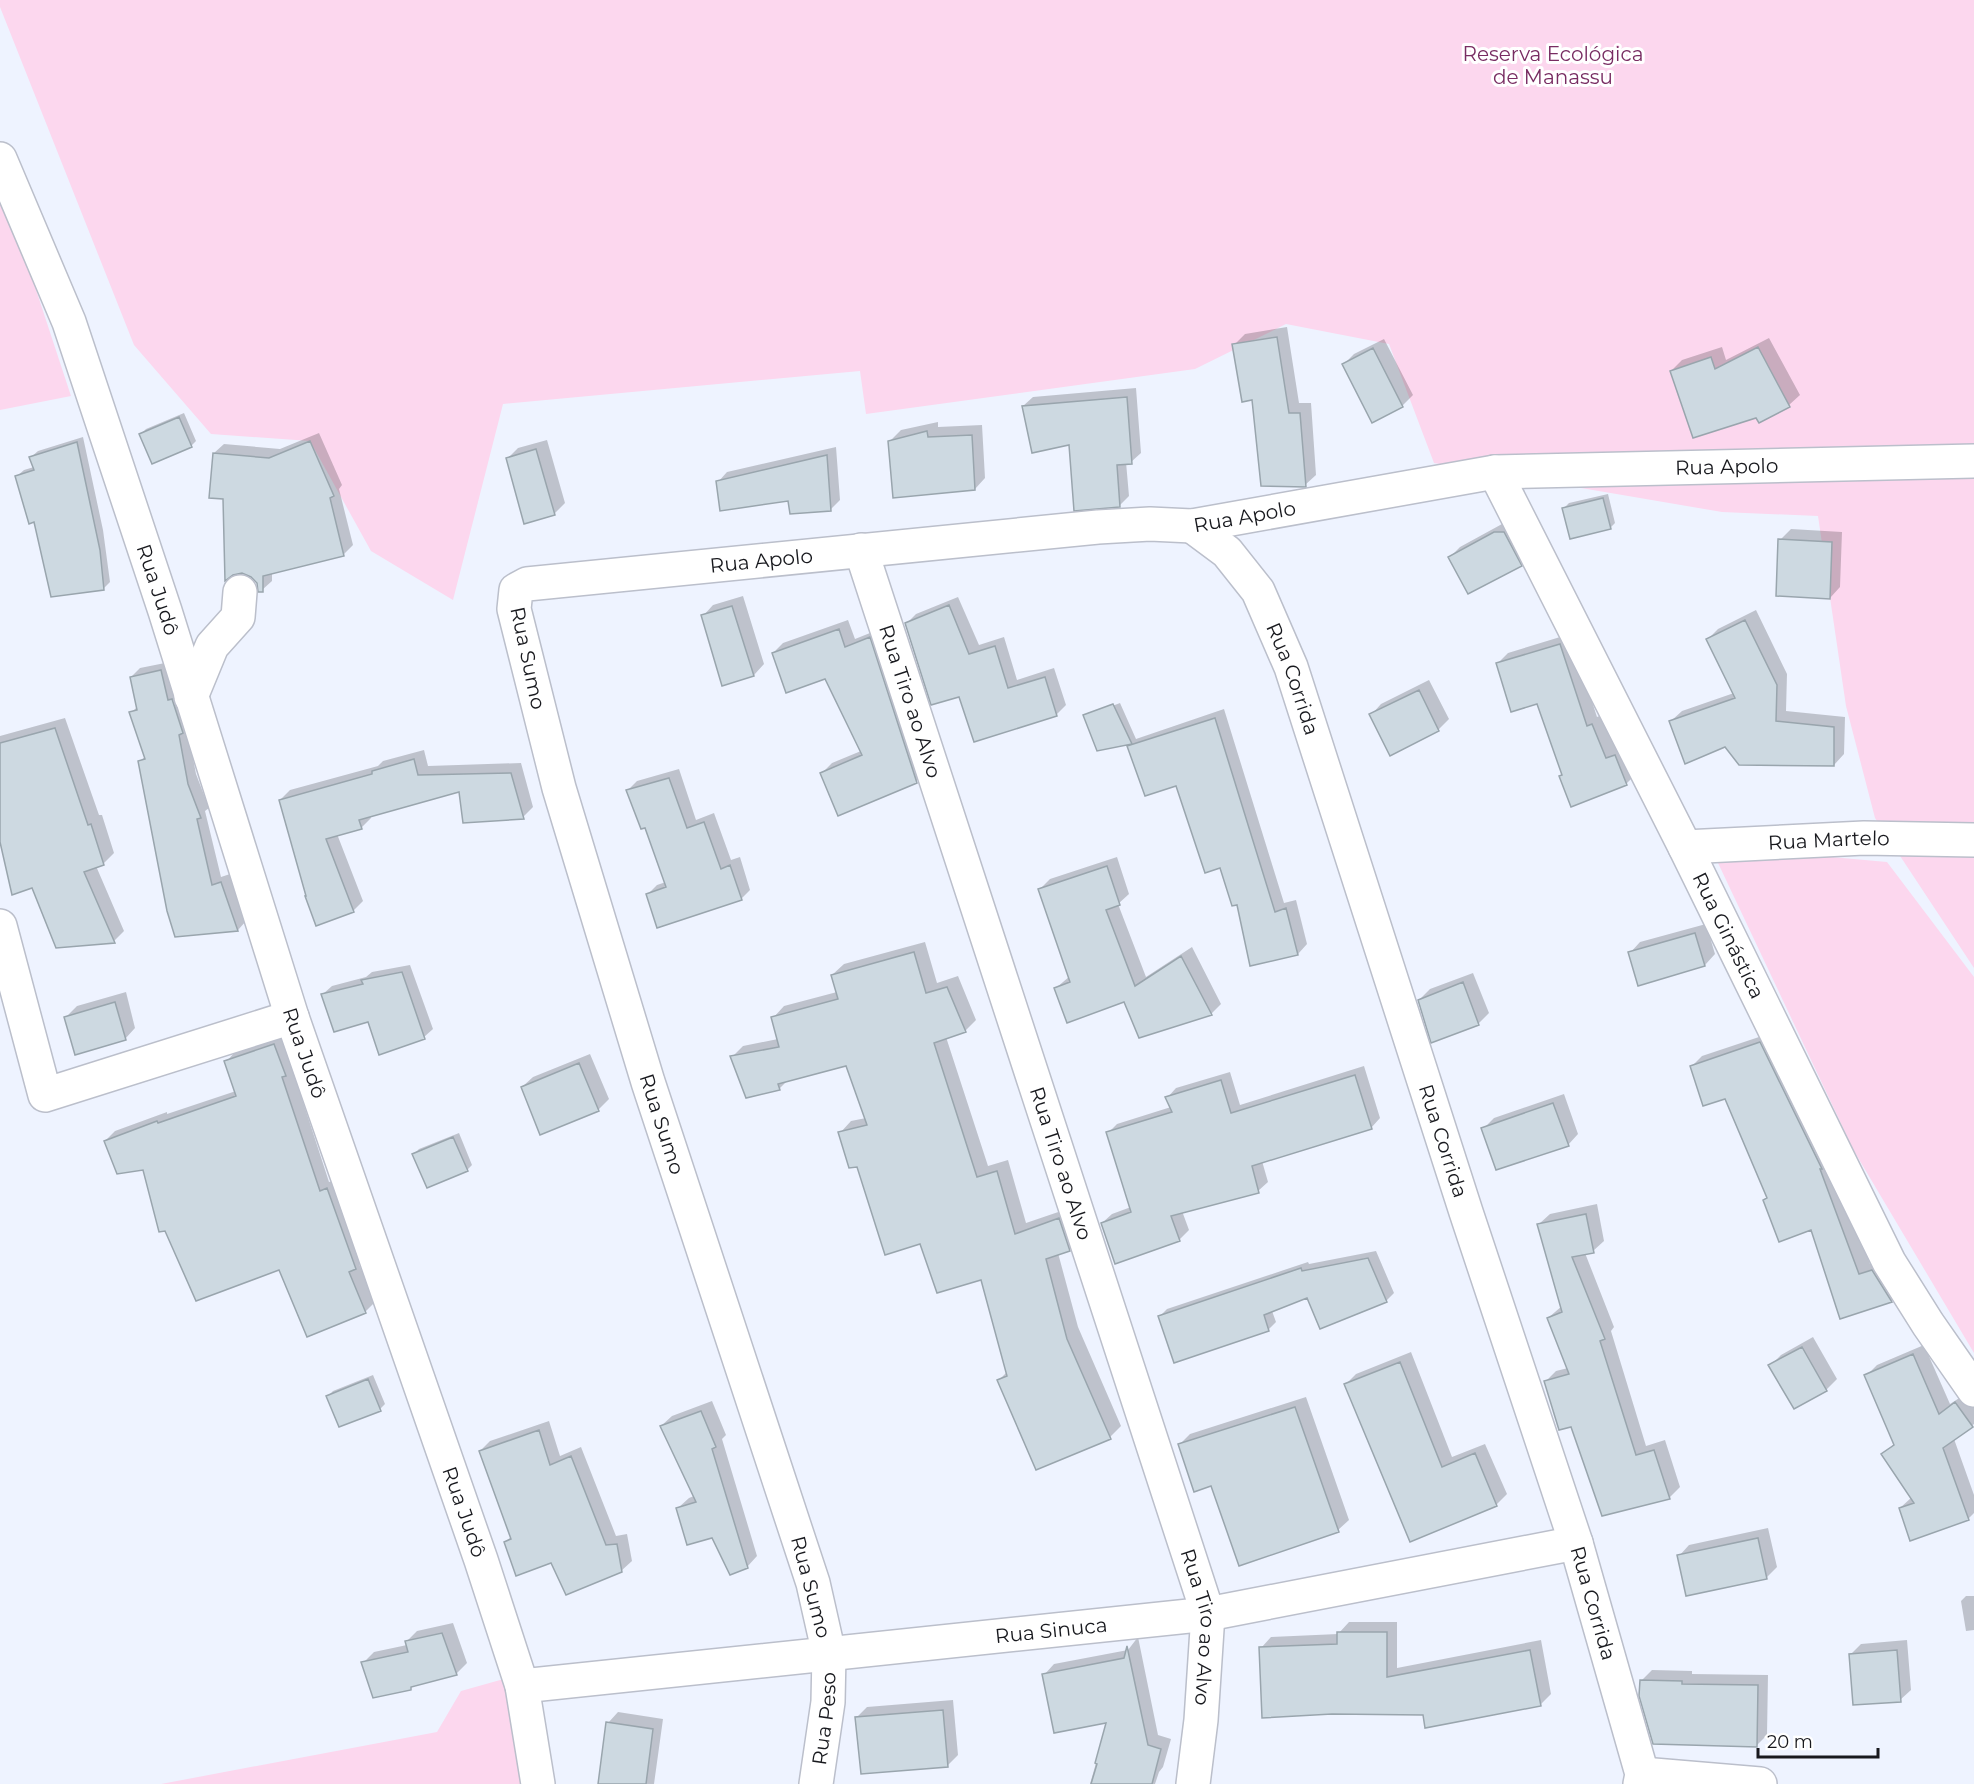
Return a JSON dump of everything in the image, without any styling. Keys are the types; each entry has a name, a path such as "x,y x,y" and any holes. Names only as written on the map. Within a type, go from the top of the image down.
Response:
{"street":[{"name":"Rua Judô","path":"0,159 69,322 292,1017 477,1548 522,1686 538,1784"},
{"name":"Rua Apolo","path":"516,590 527,584 1098,527 1150,524 1192,526 1495,472 1974,461"},
{"name":"Rua Ginástica","path":"1495,472 1685,847 1889,1262 1928,1324 1974,1390"},
{"name":"Rua Corrida","path":"1192,526 1227,552 1258,591 1291,667 1462,1200 1576,1543 1641,1779"},
{"name":"Rua Tiro ao Alvo","path":"861,550 1208,1614 1201,1720 1193,1784"},
{"name":"Rua Sumo","path":"516,590 514,609 559,788 648,1082 813,1583 829,1654"},
{"path":"191,697 212,646 238,617 240,592"},
{"name":"Rua Martelo","path":"1685,847 1864,838 1974,840"},
{"path":"0,926 45,1095 292,1017"},
{"name":"Rua Sinuca","path":"522,1686 1208,1614 1576,1543"},
{"name":"Rua Peso","path":"816,1784 828,1702 829,1654"},
{"path":"1641,1779 1760,1784"}],"green space":[{"name":"Reserva Ecológica de Manassu","path":"0,0 1974,0 1974,968 1875,818 1846,706 1818,516 1722,512 1434,463 1389,344 1286,324 1195,369 866,414 860,371 503,404 453,600 371,551 310,441 211,434 134,345 0,7"},
{"path":"0,199 18,235 71,396 0,410"},
{"path":"1710,846 1887,862 1974,977 1974,1353 1854,1151"},
{"path":"518,1675 535,1784 161,1784 437,1732 461,1691"}],"building":[{"path":"1277,337 1289,413 1300,413 1306,487 1261,486 1252,400 1242,402 1232,344"},
{"path":"1758,347 1790,407 1759,423 1756,418 1693,438 1670,371 1711,357 1715,369"},
{"path":"1373,348 1403,407 1372,423 1342,364"},
{"path":"1127,397 1132,464 1117,465 1120,507 1074,511 1069,445 1032,453 1022,406"},
{"path":"179,417 192,447 152,464 139,434"},
{"path":"927,431 928,437 972,435 975,490 893,498 888,441"},
{"path":"310,441 334,496 330,498 344,556 263,576 263,592 258,592 257,583 242,573 233,575 225,581 223,499 209,498 213,453 269,458"},
{"path":"77,442 100,550 104,590 51,597 34,522 29,524 15,476 34,470 29,457"},
{"path":"536,449 555,515 524,524 506,458"},
{"path":"827,455 831,511 790,514 788,501 720,511 716,481"},
{"path":"1603,498 1611,529 1570,539 1562,508"},
{"path":"1494,532 1504,532 1522,566 1468,594 1448,557"},
{"path":"1778,539 1832,542 1830,599 1776,596"},
{"path":"949,605 969,654 995,646 1008,688 1045,677 1057,716 974,742 959,697 931,705 905,623"},
{"path":"732,606 754,676 722,686 701,615"},
{"path":"1745,620 1777,685 1776,721 1834,727 1834,766 1739,765 1725,747 1685,764 1669,721 1735,698 1706,639"},
{"path":"839,629 845,647 870,637 917,783 838,816 820,773 862,755 825,679 786,693 772,653"},
{"path":"1560,644 1587,726 1592,724 1606,758 1615,755 1627,785 1571,807 1537,704 1511,712 1496,663"},
{"path":"161,670 168,700 172,699 183,733 179,735 188,784 201,818 197,819 212,885 221,882 238,931 175,937 167,911 138,761 145,759 129,712 137,710 130,677"},
{"path":"1419,690 1439,731 1390,756 1369,714"},
{"path":"1113,704 1132,744 1097,751 1083,715"},
{"path":"1215,718 1275,912 1286,908 1298,955 1250,966 1237,905 1232,906 1220,868 1205,873 1176,786 1145,796 1127,746"},
{"path":"55,728 104,865 84,872 115,943 56,948 32,888 12,895 0,842 0,743"},
{"path":"414,759 418,775 511,773 524,819 463,823 459,792 359,820 362,829 326,839 354,912 316,926 305,896 279,800 372,774 372,771"},
{"path":"669,778 687,828 704,822 721,869 730,865 742,900 657,928 646,894 666,887 645,828 641,829 626,790"},
{"path":"1107,866 1120,905 1106,910 1135,986 1181,956 1212,1015 1139,1038 1124,1002 1067,1023 1054,988 1070,982 1038,889"},
{"path":"1695,933 1705,966 1638,986 1628,952"},
{"path":"914,952 926,993 947,987 966,1032 934,1043 977,1177 997,1171 1015,1234 1059,1218 1070,1251 1046,1259 1067,1339 1111,1439 1036,1470 997,1380 1007,1376 981,1280 937,1293 920,1244 885,1255 857,1167 849,1168 838,1132 867,1125 846,1066 778,1084 780,1090 746,1098 730,1056 779,1047 771,1017 838,999 831,975"},
{"path":"402,972 425,1039 379,1055 368,1022 334,1032 321,994 363,984 361,980"},
{"path":"1463,982 1479,1025 1431,1043 1418,1000"},
{"path":"115,1002 126,1040 75,1055 64,1017"},
{"path":"1760,1042 1822,1169 1820,1169 1859,1274 1872,1270 1892,1302 1840,1319 1811,1230 1779,1242 1763,1200 1767,1198 1725,1099 1703,1106 1690,1066"},
{"path":"274,1044 286,1076 282,1077 320,1191 327,1188 356,1269 349,1272 366,1313 307,1337 279,1270 196,1301 165,1231 159,1232 143,1170 117,1174 104,1141 157,1121 158,1123 236,1096 224,1061"},
{"path":"579,1063 599,1111 540,1135 521,1087"},
{"path":"1355,1075 1372,1129 1252,1166 1259,1193 1171,1216 1180,1241 1115,1264 1101,1223 1131,1212 1106,1132 1172,1112 1165,1097 1221,1080 1231,1113"},
{"path":"1553,1103 1569,1146 1496,1170 1481,1128"},
{"path":"453,1137 468,1171 427,1188 412,1154"},
{"path":"1586,1214 1594,1253 1572,1257 1605,1339 1600,1341 1636,1455 1654,1450 1670,1499 1602,1516 1571,1427 1559,1430 1544,1381 1569,1374 1547,1318 1562,1312 1537,1224"},
{"path":"1368,1258 1387,1302 1320,1329 1307,1298 1264,1315 1269,1331 1174,1363 1158,1316 1301,1268 1302,1271"},
{"path":"1802,1347 1827,1391 1794,1409 1768,1365"},
{"path":"1913,1354 1939,1414 1955,1402 1973,1427 1943,1448 1969,1520 1910,1541 1899,1508 1914,1503 1881,1454 1894,1445 1864,1375"},
{"path":"1400,1362 1442,1467 1475,1453 1497,1506 1410,1542 1344,1384"},
{"path":"368,1379 381,1411 339,1427 326,1396"},
{"path":"1295,1407 1339,1532 1239,1566 1211,1486 1194,1492 1178,1444"},
{"path":"701,1411 716,1447 712,1449 748,1568 730,1575 712,1538 687,1545 676,1508 696,1502 660,1426"},
{"path":"539,1430 550,1465 571,1456 606,1545 617,1544 622,1572 566,1595 551,1563 516,1576 504,1542 511,1539 479,1451"},
{"path":"1758,1538 1767,1579 1686,1596 1677,1555"},
{"path":"1337,1632 1387,1632 1387,1677 1530,1650 1541,1706 1425,1728 1423,1715 1332,1714 1262,1718 1259,1647 1337,1644"},
{"path":"442,1633 457,1675 411,1687 411,1690 373,1698 361,1662 408,1652 405,1641"},
{"path":"1127,1646 1148,1745 1161,1749 1152,1784 1091,1784 1106,1723 1054,1733 1042,1674 1124,1658"},
{"path":"1897,1650 1901,1702 1853,1705 1849,1654"},
{"path":"1640,1680 1682,1681 1682,1684 1758,1685 1757,1747 1653,1744 1639,1696"},
{"path":"943,1710 948,1767 861,1774 855,1717"},
{"path":"606,1722 653,1729 646,1784 598,1784"}]}
